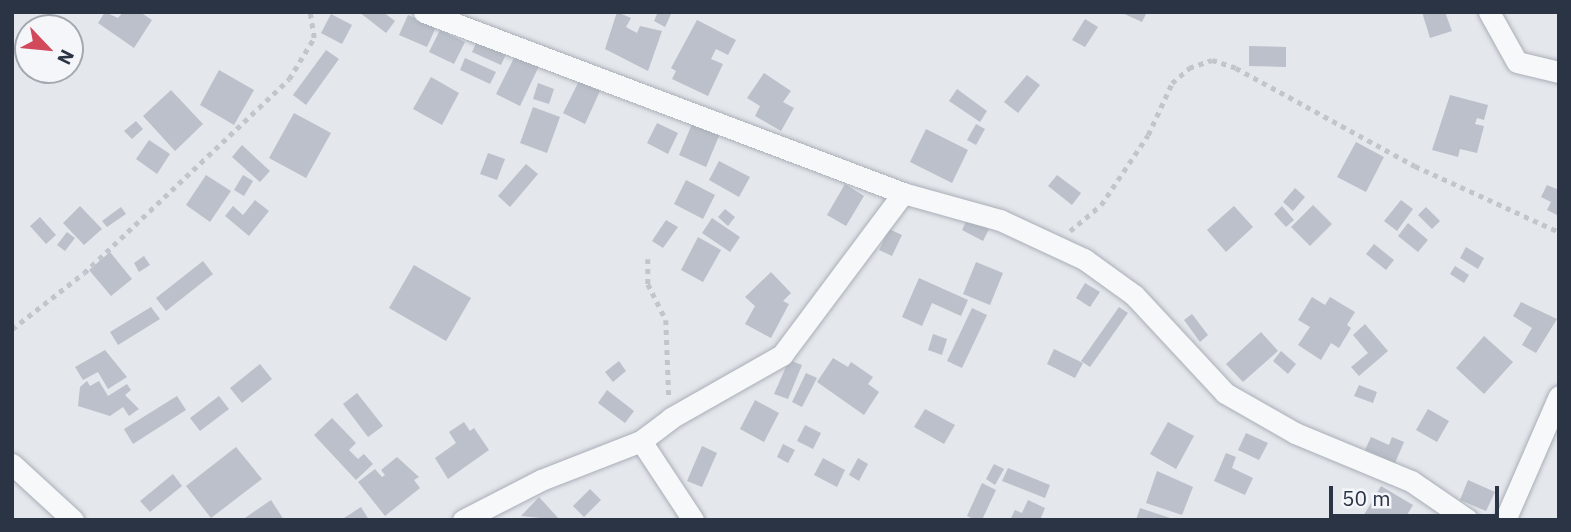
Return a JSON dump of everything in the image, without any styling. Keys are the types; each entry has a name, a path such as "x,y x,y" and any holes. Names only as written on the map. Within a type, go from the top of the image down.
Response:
{"street":[{"path":"424,12 903,193 1000,220 1084,259 1134,295 1206,376 1253,412 1411,481 1468,520"},
{"path":"1489,12 1517,62 1559,72"},
{"path":"463,520 541,480 641,441 671,418 782,355 903,193"},
{"path":"1505,520 1559,396"},
{"path":"641,441 693,520"},
{"path":"12,464 73,520"}],"path":[{"path":"12,329 84,274 289,79 314,38 310,12"},
{"path":"1054,245 1101,205 1148,135 1172,83 1189,68 1212,60 1236,68 1415,166 1559,232"},
{"path":"648,259 648,284 667,320 671,418"}],"building":[{"path":"105,12 118,18 123,12 140,12 152,20 134,48 98,23"},
{"path":"359,12 383,12 395,21 386,33"},
{"path":"617,12 631,18 626,27 637,33 640,26 662,31 648,71 605,49"},
{"path":"658,12 672,12 665,27 654,21"},
{"path":"1120,12 1147,12 1142,22"},
{"path":"1422,12 1445,12 1452,31 1430,38"},
{"path":"331,14 352,25 342,44 321,33"},
{"path":"408,15 436,27 427,47 399,35"},
{"path":"1085,19 1098,27 1085,47 1072,40"},
{"path":"697,20 736,40 728,55 716,49 711,59 723,64 708,96 672,79 676,71 671,68"},
{"path":"440,30 465,42 454,64 429,52"},
{"path":"479,37 508,50 501,65 472,52"},
{"path":"1249,46 1286,47 1286,67 1249,66"},
{"path":"326,50 339,59 306,105 293,95"},
{"path":"516,54 539,66 520,106 496,94"},
{"path":"465,58 496,72 490,84 460,70"},
{"path":"219,70 254,90 234,125 200,105"},
{"path":"764,73 791,91 783,102 794,108 781,131 755,116 760,106 747,98"},
{"path":"1027,75 1040,85 1018,113 1004,102"},
{"path":"431,77 459,93 442,125 413,109"},
{"path":"579,81 600,91 585,124 563,113"},
{"path":"538,83 554,89 549,104 533,99"},
{"path":"957,89 987,111 980,122 949,101"},
{"path":"171,90 203,124 175,151 143,116"},
{"path":"1450,95 1488,105 1484,120 1477,118 1475,124 1484,126 1477,153 1460,149 1458,157 1432,150"},
{"path":"533,107 560,117 547,153 520,143"},
{"path":"294,113 331,133 306,178 269,158"},
{"path":"136,121 143,129 132,139 124,131"},
{"path":"657,123 678,133 668,154 647,143"},
{"path":"692,124 719,136 706,167 679,155"},
{"path":"976,124 985,129 976,145 967,140"},
{"path":"926,129 968,150 952,183 910,162"},
{"path":"149,140 170,154 157,174 136,159"},
{"path":"1356,142 1384,157 1366,192 1337,177"},
{"path":"242,145 270,171 260,182 232,157"},
{"path":"488,153 505,159 497,180 480,174"},
{"path":"719,161 750,177 739,197 709,180"},
{"path":"526,164 538,174 510,207 498,196"},
{"path":"206,175 231,191 210,222 186,205"},
{"path":"243,175 253,181 244,196 234,190"},
{"path":"1057,175 1081,193 1072,205 1048,186"},
{"path":"686,180 715,195 703,219 674,204"},
{"path":"845,184 864,196 846,226 827,215"},
{"path":"1547,185 1559,190 1559,216 1547,210 1551,202 1541,197"},
{"path":"1295,188 1305,197 1293,211 1283,202"},
{"path":"255,200 269,211 249,236 225,216 233,206 243,215"},
{"path":"1401,200 1413,209 1397,231 1384,221"},
{"path":"1313,205 1332,224 1310,246 1291,227"},
{"path":"80,206 102,229 84,245 63,223"},
{"path":"1234,206 1253,227 1226,252 1207,230"},
{"path":"1282,206 1294,220 1286,227 1274,214"},
{"path":"121,207 126,214 107,227 102,221"},
{"path":"1426,207 1440,221 1432,229 1418,215"},
{"path":"725,209 735,217 728,226 718,217"},
{"path":"40,217 56,235 46,244 30,226"},
{"path":"712,218 740,237 730,252 702,233"},
{"path":"968,218 989,229 983,241 962,230"},
{"path":"666,220 678,227 663,248 652,241"},
{"path":"1408,223 1428,240 1418,252 1398,236"},
{"path":"889,229 902,235 892,256 879,250"},
{"path":"67,232 75,238 65,251 57,245"},
{"path":"698,237 721,250 703,282 681,270"},
{"path":"1374,244 1394,260 1386,270 1366,254"},
{"path":"1466,247 1484,258 1478,269 1460,258"},
{"path":"110,252 132,279 111,296 89,270"},
{"path":"144,256 150,265 139,272 134,263"},
{"path":"203,261 213,274 166,311 156,298"},
{"path":"976,262 1003,273 990,305 963,294"},
{"path":"414,265 471,298 446,341 389,308"},
{"path":"1455,266 1469,275 1464,283 1450,274"},
{"path":"771,272 791,293 783,301 789,304 771,338 745,324 755,306 745,297"},
{"path":"919,278 968,300 961,316 932,303 922,326 902,317"},
{"path":"1085,283 1100,292 1090,307 1076,298"},
{"path":"1312,297 1325,305 1330,297 1355,312 1347,325 1351,328 1339,348 1331,343 1321,360 1298,345 1310,327 1298,320"},
{"path":"1521,302 1557,319 1536,353 1522,345 1532,328 1513,316"},
{"path":"151,307 160,319 118,345 110,332"},
{"path":"1119,307 1128,313 1090,367 1081,361"},
{"path":"972,308 987,315 962,368 947,361"},
{"path":"1192,314 1208,335 1200,342 1184,320"},
{"path":"1365,324 1388,351 1359,376 1351,367 1368,353 1353,335"},
{"path":"1261,332 1278,351 1243,382 1226,364"},
{"path":"933,334 947,339 942,355 928,350"},
{"path":"1484,336 1513,362 1484,394 1456,368"},
{"path":"1054,349 1083,363 1075,378 1047,364"},
{"path":"105,350 127,377 108,389 98,372 83,380 75,367"},
{"path":"1281,351 1296,364 1288,374 1273,361"},
{"path":"833,358 848,367 851,362 873,377 868,384 879,392 864,415 817,382"},
{"path":"789,360 802,365 788,399 774,394"},
{"path":"619,361 626,371 613,382 605,372"},
{"path":"260,364 272,379 242,403 230,388"},
{"path":"806,373 817,378 802,407 792,402"},
{"path":"87,381 90,386 99,381 108,396 127,384 131,390 125,395 139,409 129,416 123,407 110,416 78,406 80,387"},
{"path":"1359,385 1377,392 1373,403 1354,396"},
{"path":"607,390 634,411 625,423 598,403"},
{"path":"357,393 383,426 368,437 343,404"},
{"path":"177,396 186,410 133,444 124,429"},
{"path":"219,396 229,409 200,431 190,418"},
{"path":"755,400 779,413 764,442 740,429"},
{"path":"925,409 955,425 944,444 914,427"},
{"path":"1428,409 1449,421 1437,442 1416,430"},
{"path":"332,418 356,443 349,450 358,459 364,454 373,464 356,480 314,435"},
{"path":"464,422 470,431 474,428 489,450 448,479 435,458 456,443 449,432"},
{"path":"1168,422 1194,436 1176,469 1150,454"},
{"path":"805,425 821,433 813,449 797,441"},
{"path":"1246,433 1268,443 1259,460 1238,450"},
{"path":"1371,437 1389,445 1392,437 1404,442 1395,463 1365,450"},
{"path":"783,444 795,450 788,463 777,457"},
{"path":"702,446 717,453 702,487 687,481"},
{"path":"236,447 262,479 211,518 186,486"},
{"path":"1226,453 1236,457 1232,468 1253,478 1245,495 1214,481"},
{"path":"397,457 419,477 414,480 420,488 385,516 358,482 375,469 382,477 385,475 381,470"},
{"path":"823,458 845,470 837,487 814,475"},
{"path":"858,458 868,464 859,481 849,475"},
{"path":"994,464 1004,469 995,485 986,479"},
{"path":"1008,468 1050,485 1045,498 1002,481"},
{"path":"1157,471 1193,487 1182,515 1146,503"},
{"path":"173,474 182,486 150,512 140,501"},
{"path":"1468,480 1495,492 1486,511 1460,500"},
{"path":"982,483 996,490 982,520 975,520 967,516"},
{"path":"1381,486 1413,505 1404,520 1361,520"},
{"path":"590,489 601,500 584,517 573,506"},
{"path":"539,497 560,520 521,516"},
{"path":"271,500 284,520 242,520"},
{"path":"1028,500 1045,508 1040,520 1010,520 1015,510 1022,513"},
{"path":"361,507 369,520 341,520"},
{"path":"1140,508 1173,519 1136,520"}]}
